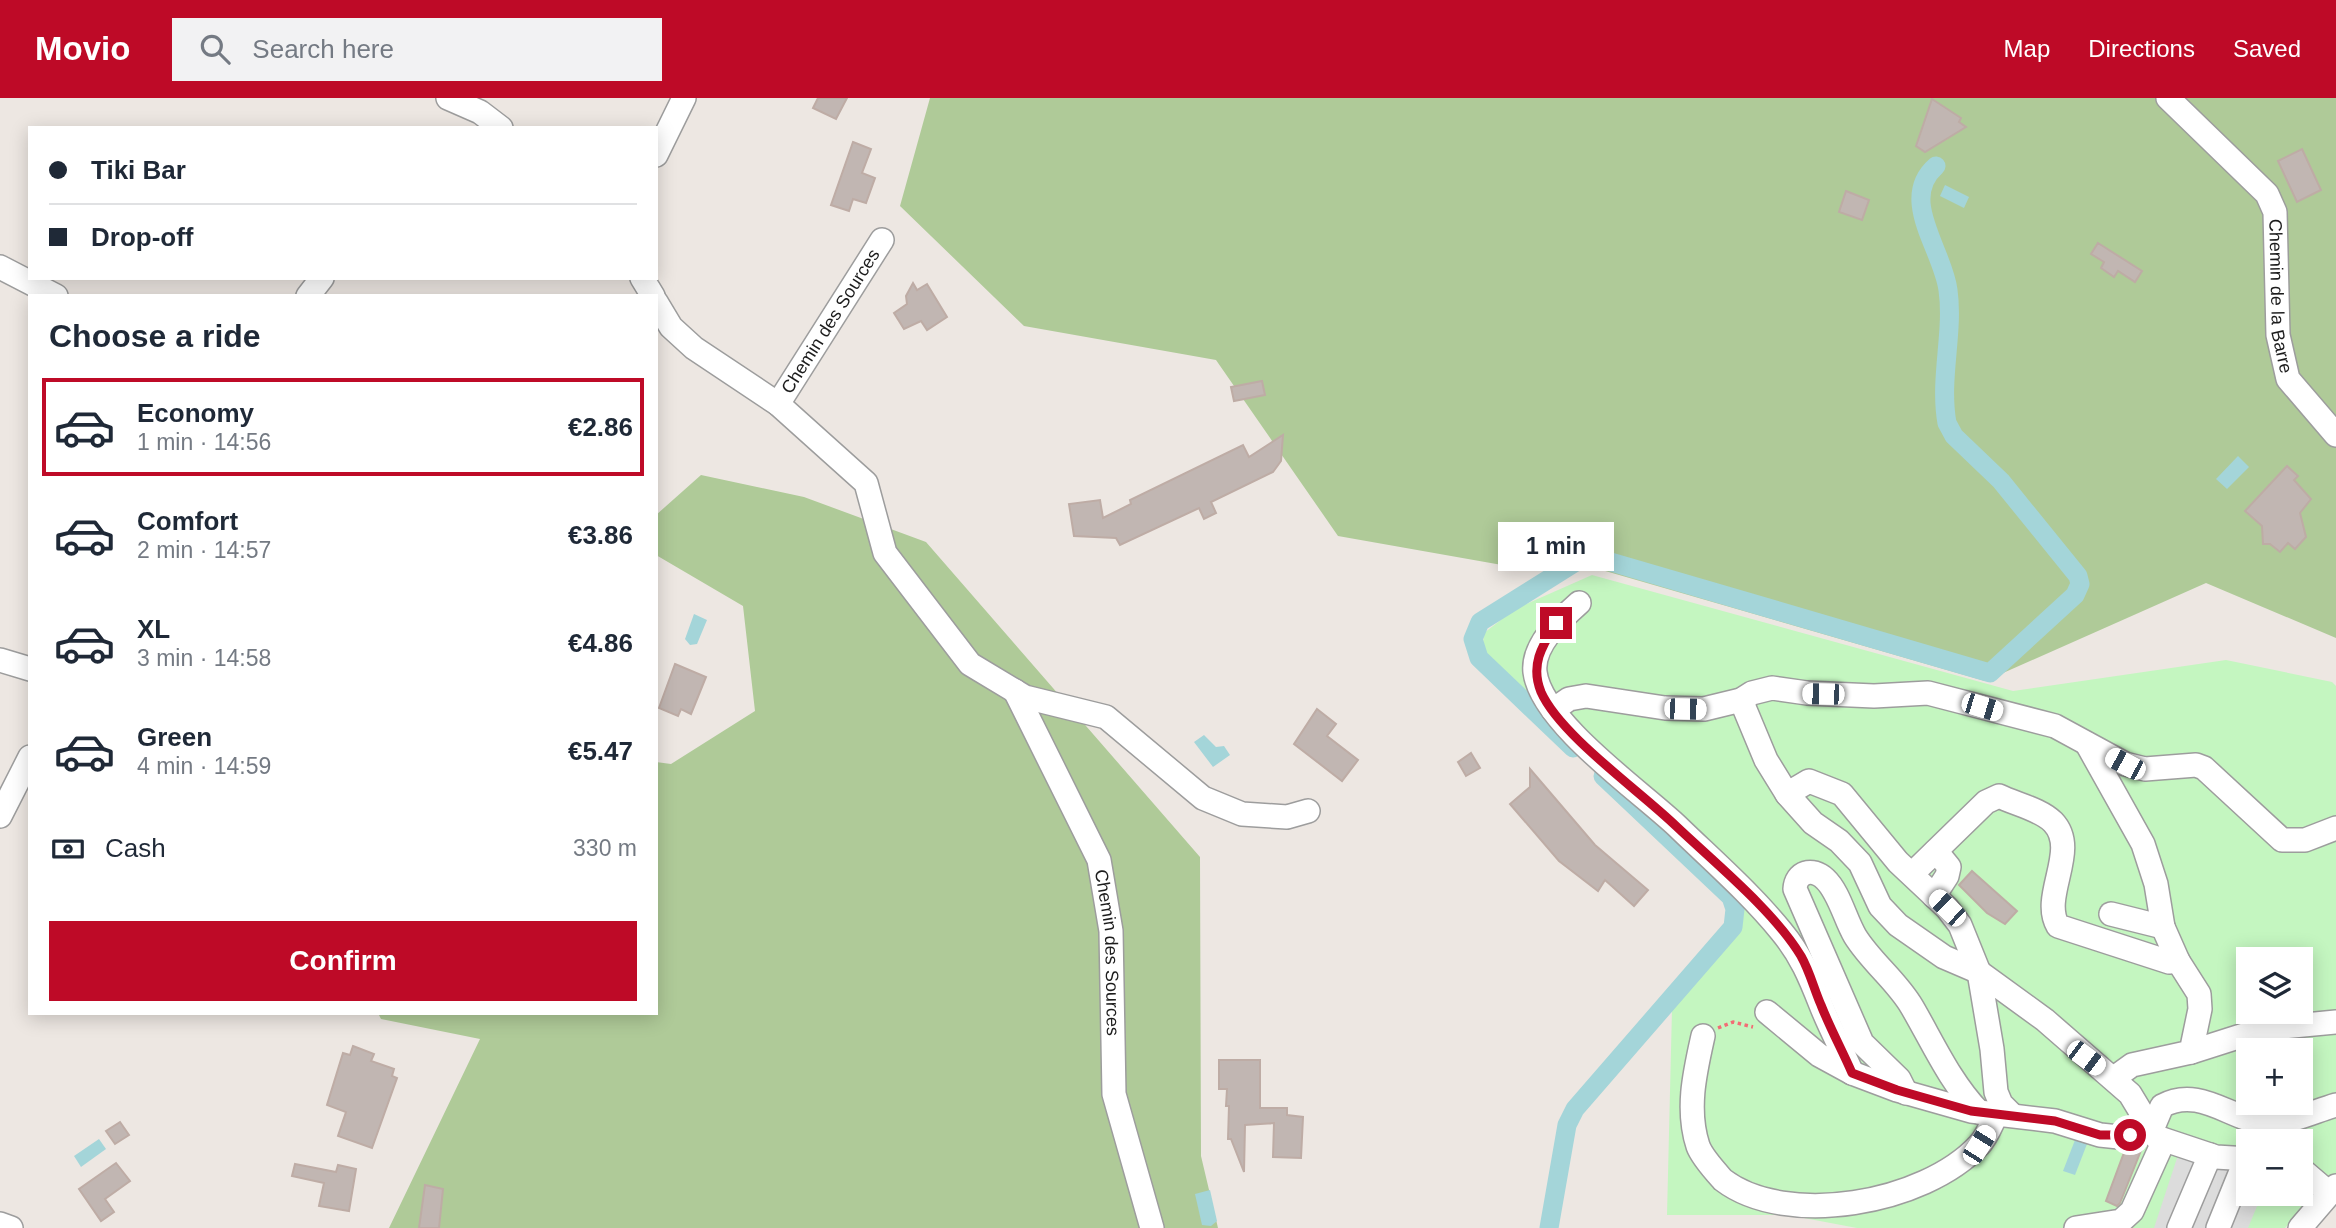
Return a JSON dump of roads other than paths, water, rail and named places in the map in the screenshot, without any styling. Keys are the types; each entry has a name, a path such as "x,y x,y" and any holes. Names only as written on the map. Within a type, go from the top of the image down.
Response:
{"street":[{"path":"448,98 480,112 498,126"},
{"path":"658,151 684,98"},
{"name":"Chemin de la Barre","path":"2168,98 2267,194 2275,212 2278,335 2288,379 2336,435"},
{"name":"Chemin des Sources","path":"778,404 882,240"},
{"path":"0,267 52,294"},
{"path":"310,294 320,280"},
{"name":"Chemin des Sources","path":"658,305 671,327 694,348 778,404 866,483 885,553 970,664 1025,697 1106,717 1203,799 1242,814 1287,817 1308,811"},
{"path":"1579,603 1556,623 1541,646 1534,670 1542,693 1553,710 1590,750 1676,826 1780,930 1799,954 1811,976 1852,1073"},
{"path":"0,660 28,668"},
{"path":"1553,710 1569,699 1586,696 1704,709 1741,700 1752,693 1772,688 1807,693 1874,696 1928,693 2055,726 2125,764 2145,769 2196,765 2204,768 2282,840 2305,840 2336,828"},
{"name":"Chemin des Sources","path":"1015,691 1099,860 1111,931 1114,1094 1152,1228"},
{"path":"1741,700 1766,760 1787,794 1860,863 1880,906 1898,925 1944,957 1979,972 2045,1020 2138,1103 2157,1136"},
{"path":"2087,744 2143,844 2156,884 2163,927 2178,961 2199,994 2200,1010 2191,1052"},
{"path":"0,816 28,761"},
{"path":"1701,1043 1692,1084 1693,1118 1699,1148 1732,1189 1769,1208 1788,1212 1839,1211 1895,1198 1943,1172 1979,1145 2001,1104 1996,1092 1979,972 1960,925 1842,794 1809,781 1787,794"},
{"path":"1912,874 1986,802 1996,797 2053,821 2062,838 2053,904 2053,918 2058,926 2169,962 2178,961"},
{"path":"1934,895 1947,876 1949,867 1937,851"},
{"path":"1906,1093 1899,1079 1862,1043 1795,889 1795,880 1801,873 1810,872 1827,880 1862,946 1913,1007 1957,1084 1996,1113"},
{"path":"2111,914 2163,927"},
{"path":"1773,1018 1819,1055 1852,1073 1906,1093 1996,1113 2055,1121 2100,1135 2157,1136 2210,1155 2236,1158"},
{"path":"2113,1078 2132,1065 2191,1052 2263,1029 2336,1022"},
{"path":"2076,1228 2120,1221 2132,1211 2157,1136 2162,1106 2181,1099 2214,1105 2267,1123 2336,1105"},
{"path":"2179,1228 2210,1155"},
{"path":"2300,1228 2333,1190 2313,1177"},
{"path":"2218,1228 2236,1185"},
{"path":"0,1224 11,1228"}],"water":[{"path":"1945,185 1969,197 1964,208 1940,196"},
{"path":"2238,456 2249,467 2227,489 2216,479"},
{"path":"694,614 707,620 697,644 690,645 685,639"},
{"path":"1204,735 1216,747 1224,746 1230,755 1213,767 1194,742"},
{"path":"99,1139 106,1149 81,1167 74,1156"},
{"path":"2075,1140 2087,1144 2075,1175 2063,1171"},
{"path":"1210,1190 1217,1221 1211,1226 1202,1225 1195,1194"}],"waterway":[{"path":"1573,748 1479,658 1473,639 1480,622 1587,555 1990,673 2075,595 2080,584 2078,576 2001,481 1954,436 1947,423 1945,390 1948,290 1926,225 1921,194 1925,179 1936,166"},
{"path":"1549,1228 1567,1125 1575,1109 1733,927 1735,909 1731,897 1603,776"}]}
